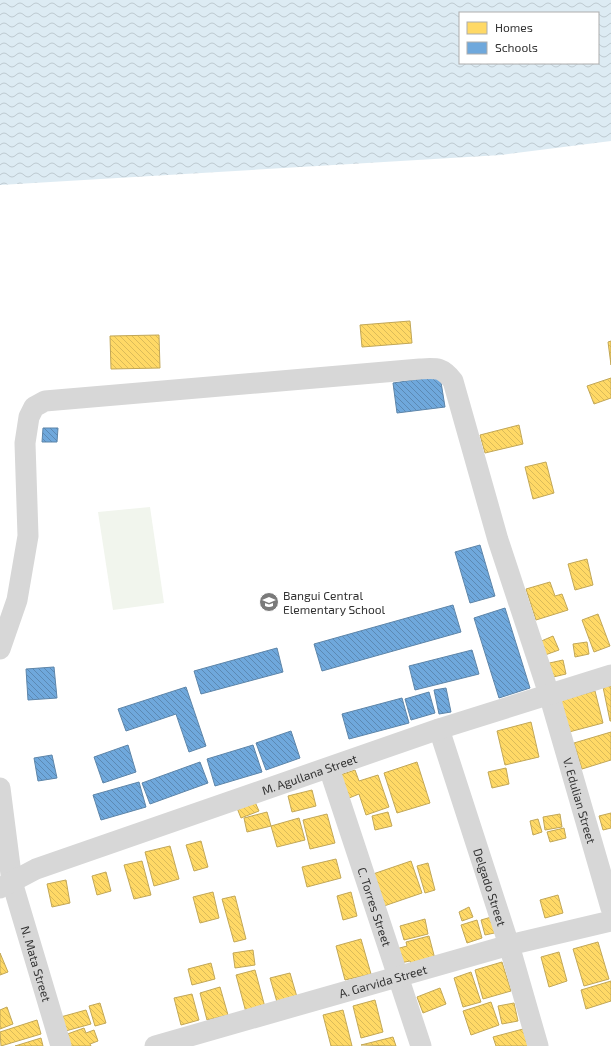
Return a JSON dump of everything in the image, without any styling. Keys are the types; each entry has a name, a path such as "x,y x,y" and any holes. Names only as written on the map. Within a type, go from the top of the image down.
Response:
{"street":[{"name":"V. Edulian Street","path":"0,649 17,600 28,536 25,443 29,417 34,407 45,401 434,368 446,371 453,381 498,540 549,694 611,908"},
{"name":"M. Agullana Street","path":"6,885 36,869 439,729 611,675"},
{"name":"Delgado Street","path":"439,729 509,945 538,1046"},
{"name":"C. Torres Street","path":"329,768 421,1046"},
{"name":"N. Mata Street","path":"0,788 6,885 61,1046"},
{"name":"A. Garvida Street","path":"155,1046 509,945 611,921"}],"shaded area":[{"path":"150,507 164,603 113,610 98,512"}],"water":[{"path":"0,0 611,0 611,141 501,155 0,185"}],"building: Homes":[{"path":"410,321 412,343 362,347 360,325"},
{"path":"159,335 160,368 111,369 110,336"},
{"path":"611,341 611,365 608,342"},
{"path":"611,378 611,398 594,404 587,386"},
{"path":"519,425 523,444 485,453 480,435"},
{"path":"546,462 554,493 533,499 525,467"},
{"path":"587,559 593,585 575,590 568,564"},
{"path":"550,582 555,596 562,594 568,610 536,620 526,589"},
{"path":"598,614 610,646 594,652 582,620"},
{"path":"553,636 559,650 545,655 539,642"},
{"path":"587,642 589,654 575,657 573,644"},
{"path":"563,660 566,674 549,678 545,664"},
{"path":"611,686 611,721 610,721 603,687"},
{"path":"595,691 603,723 569,732 561,700"},
{"path":"531,722 539,757 505,765 497,731"},
{"path":"611,732 611,760 582,769 574,743"},
{"path":"417,762 430,803 397,813 384,773"},
{"path":"506,768 509,784 492,788 488,772"},
{"path":"355,770 359,781 378,775 389,807 366,815 359,794 349,798 340,775"},
{"path":"312,790 316,806 292,812 288,796"},
{"path":"255,802 259,811 241,818 237,808"},
{"path":"267,812 271,826 247,832 244,818"},
{"path":"388,812 392,826 375,830 372,816"},
{"path":"611,813 611,828 603,830 599,816"},
{"path":"327,814 335,843 310,849 303,820"},
{"path":"560,814 562,827 545,830 543,817"},
{"path":"299,818 305,840 277,847 271,826"},
{"path":"538,819 542,832 533,835 530,821"},
{"path":"564,828 566,838 550,842 547,832"},
{"path":"201,841 208,867 194,871 186,845"},
{"path":"170,846 179,879 154,886 145,852"},
{"path":"336,859 341,878 307,887 302,867"},
{"path":"142,861 151,895 134,899 124,865"},
{"path":"411,861 422,893 384,906 373,874"},
{"path":"428,863 435,890 425,893 417,866"},
{"path":"106,872 111,891 97,895 92,876"},
{"path":"66,880 70,903 52,907 47,884"},
{"path":"213,892 219,918 200,923 193,897"},
{"path":"351,892 357,916 343,920 337,896"},
{"path":"558,895 563,913 545,918 540,900"},
{"path":"235,896 246,939 234,942 222,899"},
{"path":"469,907 473,917 462,921 459,912"},
{"path":"495,916 499,932 485,935 481,920"},
{"path":"425,919 428,934 404,940 400,926"},
{"path":"477,920 482,938 467,943 461,925"},
{"path":"429,936 435,959 412,965 410,961 400,963 396,949 407,946 406,942"},
{"path":"361,939 371,974 345,980 336,946"},
{"path":"598,942 609,979 584,986 573,949"},
{"path":"253,950 255,965 235,968 233,953"},
{"path":"559,952 567,981 549,987 541,957"},
{"path":"0,953 8,972 0,975"},
{"path":"502,962 511,991 483,999 475,970"},
{"path":"211,963 215,979 192,985 188,969"},
{"path":"255,970 266,1011 247,1016 236,975"},
{"path":"471,972 481,1002 463,1007 454,978"},
{"path":"290,973 297,997 277,1002 270,978"},
{"path":"611,981 611,1001 586,1009 581,990"},
{"path":"220,987 228,1015 207,1020 200,993"},
{"path":"440,988 446,1004 423,1013 417,997"},
{"path":"192,994 199,1020 181,1025 174,998"},
{"path":"375,1000 383,1032 361,1038 353,1006"},
{"path":"491,1002 499,1025 471,1035 463,1011"},
{"path":"100,1003 106,1023 95,1026 89,1006"},
{"path":"514,1003 518,1021 502,1024 498,1006"},
{"path":"7,1007 13,1024 0,1029 0,1010"},
{"path":"86,1010 91,1024 62,1032 57,1018"},
{"path":"343,1010 352,1046 331,1046 323,1015"},
{"path":"37,1020 41,1034 1,1046 0,1032"},
{"path":"84,1028 86,1033 94,1030 98,1041 90,1044 91,1046 66,1046 62,1036"},
{"path":"523,1029 528,1046 496,1046 493,1037"},
{"path":"393,1037 396,1046 361,1045"},
{"path":"41,1038 43,1046 15,1046"}],"building: Schools":[{"path":"440,376 445,407 397,413 393,383"},
{"path":"43,428 58,428 57,442 42,442"},
{"path":"480,545 495,596 470,603 455,552"},
{"path":"453,605 461,632 322,671 314,644"},
{"path":"505,608 530,688 499,698 474,618"},
{"path":"277,648 283,672 201,694 194,671"},
{"path":"472,650 479,674 415,690 409,666"},
{"path":"54,667 57,698 28,700 26,669"},
{"path":"186,687 206,746 189,752 176,714 126,731 118,709"},
{"path":"446,688 451,712 439,714 434,690"},
{"path":"429,692 435,713 411,720 405,699"},
{"path":"402,698 409,723 349,739 342,714"},
{"path":"291,731 300,758 266,770 256,743"},
{"path":"128,745 136,772 103,783 94,757"},
{"path":"253,745 262,772 215,786 207,759"},
{"path":"52,755 57,778 38,781 34,758"},
{"path":"200,762 208,783 150,804 142,783"},
{"path":"139,782 146,807 101,820 93,795"}],"place":[{"name":"Bangui Central Elementary School","path":"269,602"}]}
